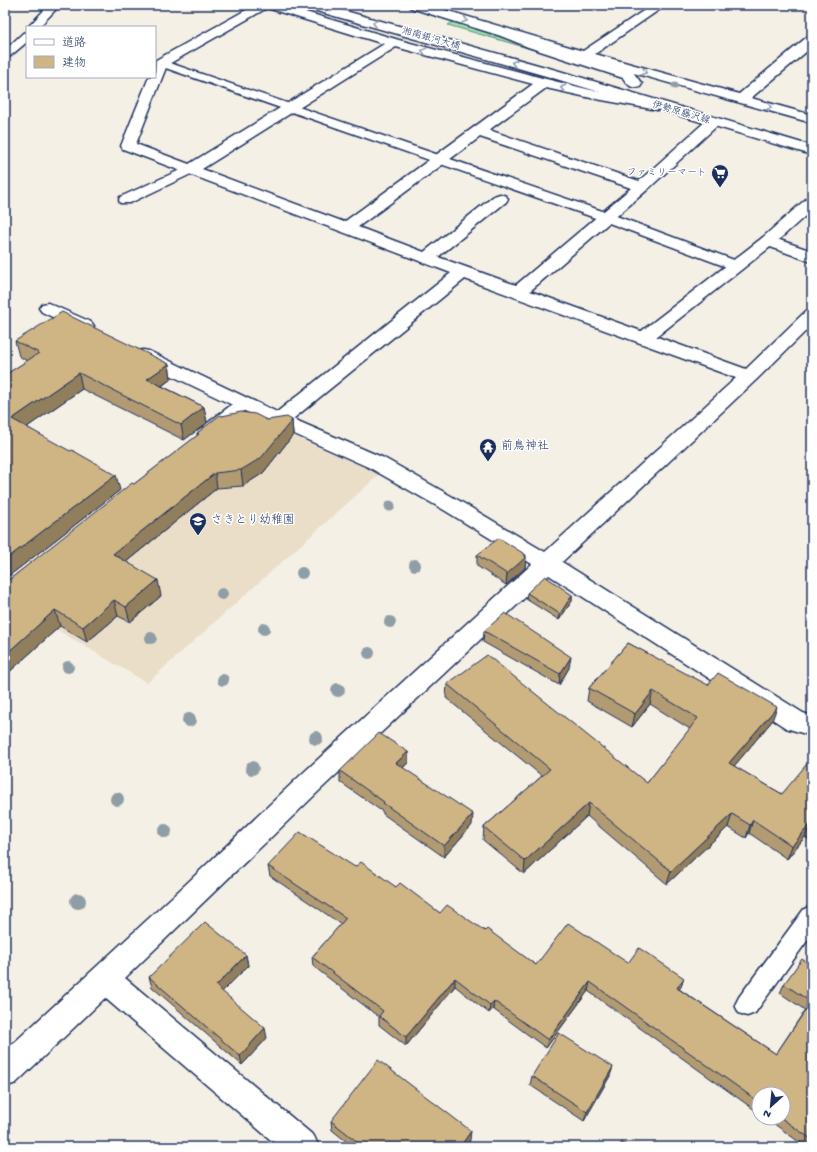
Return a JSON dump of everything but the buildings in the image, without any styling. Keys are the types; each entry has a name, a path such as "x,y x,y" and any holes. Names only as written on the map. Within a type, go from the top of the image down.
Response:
{"street":[{"path":"156,76 161,63 264,5"},
{"path":"269,5 394,42 548,78"},
{"name":"湘南銀河大橋","path":"310,5 548,78"},
{"name":"湘南銀河大橋","path":"353,5 563,64"},
{"path":"415,5 506,33 812,119"},
{"path":"445,14 461,5"},
{"path":"585,55 660,5"},
{"path":"506,33 533,44 628,75 635,84"},
{"path":"742,99 812,40"},
{"path":"189,170 291,108 394,42"},
{"name":"伊勢原藤沢線","path":"563,64 657,91"},
{"path":"155,78 128,146 463,272 749,376"},
{"path":"346,228 478,132 548,78"},
{"name":"伊勢原藤沢線","path":"548,78 657,106 812,151"},
{"path":"518,292 642,187 713,122"},
{"path":"478,132 642,187"},
{"path":"426,258 500,199"},
{"path":"645,337 768,241 812,202"},
{"path":"768,241 812,257"},
{"path":"279,420 463,272"},
{"path":"48,308 97,332"},
{"path":"5,1072 194,895 312,781 749,376 812,315"},
{"path":"125,346 279,420 377,463 451,505 547,563 795,721 812,726"},
{"path":"104,979 303,1147"}],"lane":[{"path":"35,26 56,5"},
{"path":"5,54 21,42 26,36"},
{"path":"161,63 606,217 737,266"},
{"path":"125,200 189,170"},
{"path":"200,438 244,403"},
{"path":"747,1004 812,916"}],"shaded area":[{"name":"さきとり幼稚園","path":"241,413 380,474 147,683 5,599"}],"green space":[{"path":"453,22 457,22 564,57 562,58 448,25"}],"place":[{"name":"ファミリーマート","path":"720,188"},
{"name":"前鳥神社","path":"488,462"},
{"name":"さきとり幼稚園","path":"198,536"}]}
